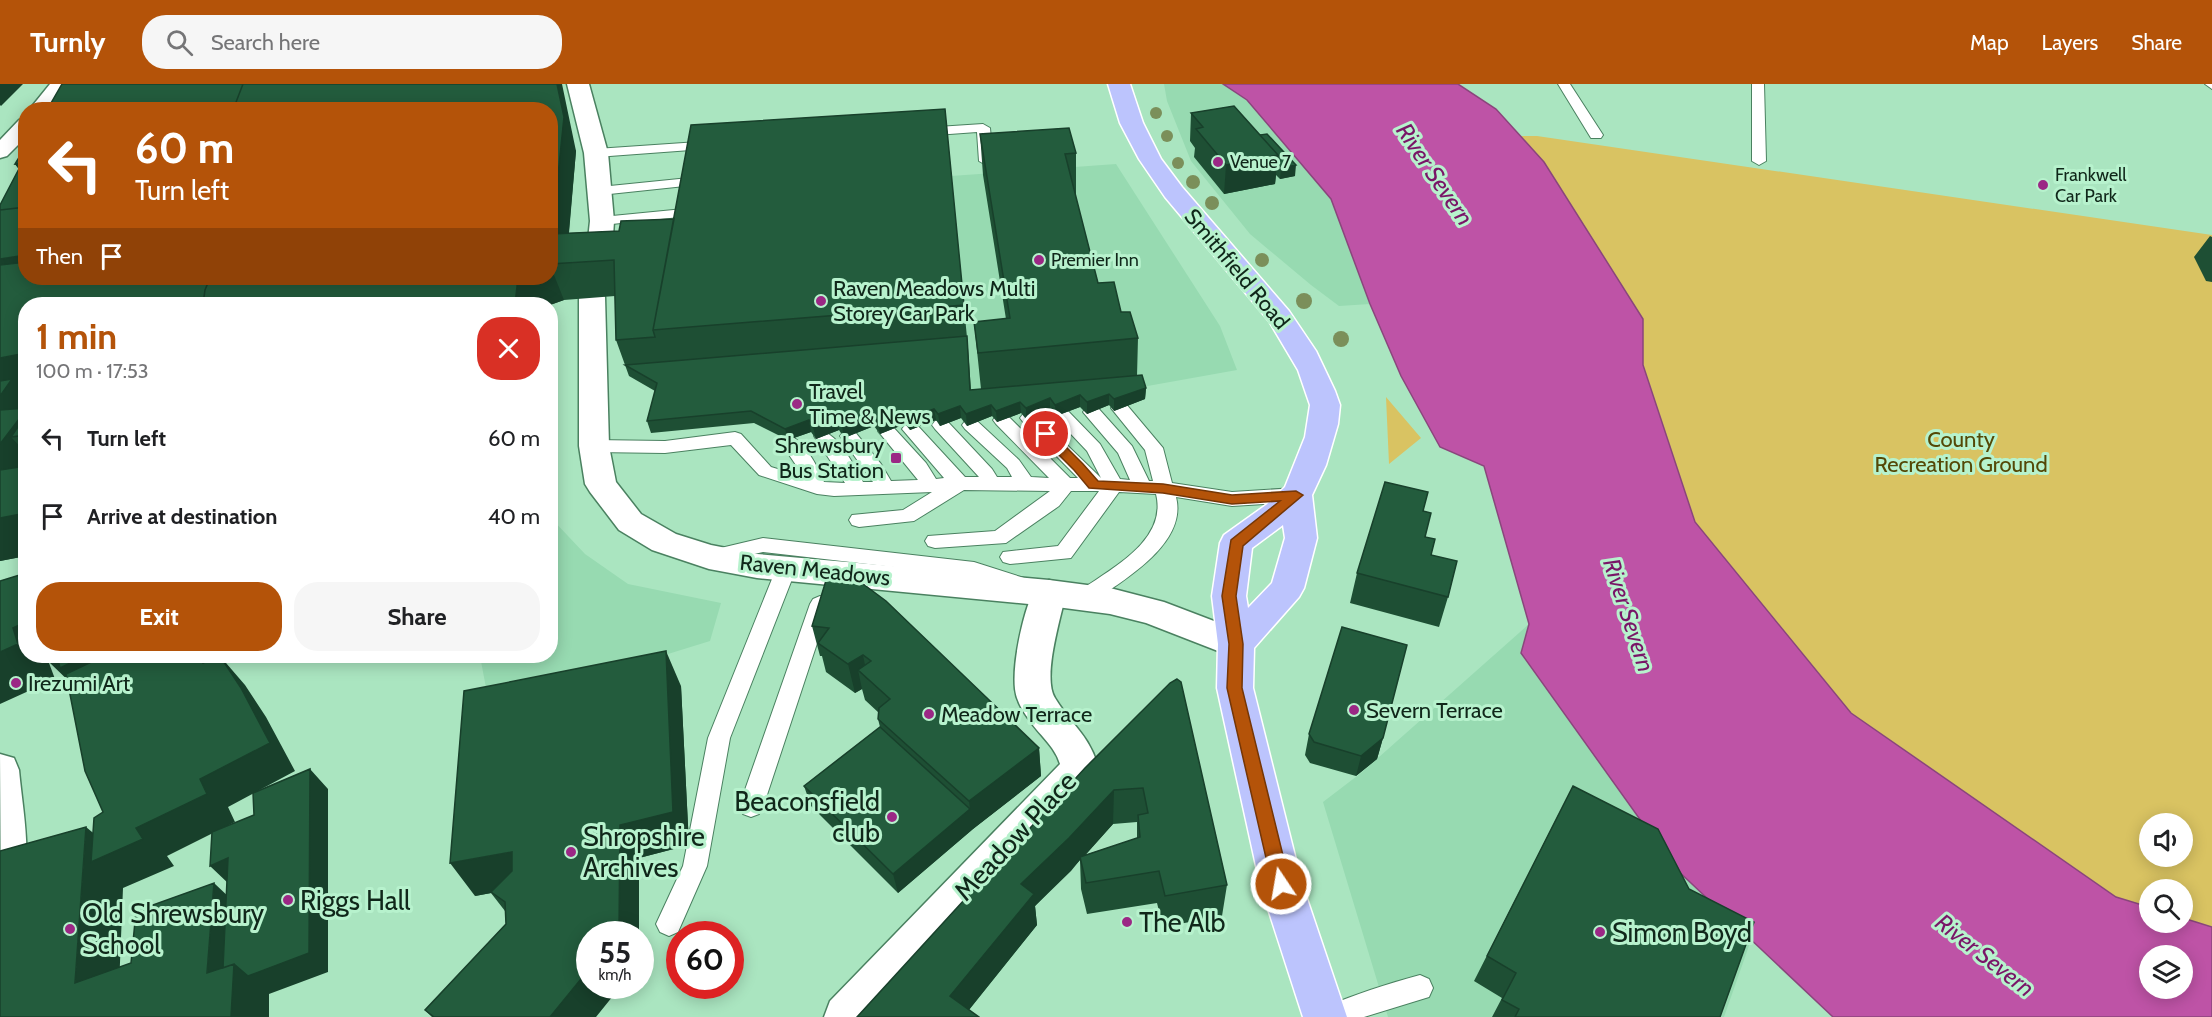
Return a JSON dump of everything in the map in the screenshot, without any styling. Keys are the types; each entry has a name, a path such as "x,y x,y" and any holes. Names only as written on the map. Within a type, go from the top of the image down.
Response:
{"main road":[{"name":"Smithfield Road","path":"1119,84 1123,105 1138,140 1161,177 1194,220 1257,287 1289,328 1311,366 1326,407 1316,453 1296,495 1236,543 1229,596 1236,644 1235,688 1248,747 1281,884 1325,1017"},
{"path":"1236,644 1287,588 1301,538 1296,495"}],"street":[{"path":"45,102 60,84"},
{"path":"578,84 596,153 602,221 598,268"},
{"path":"0,152 18,133"},
{"name":"Raven Meadows","path":"592,297 594,446 601,484 630,522 664,542 709,557 786,569 1085,597 1152,611 1236,644"},
{"name":"Meadow Place","path":"846,1017 1080,769 1077,753 1035,698 1034,665 1049,593"},
{"path":"0,770 6,856 0,897"}],"lane":[{"path":"1564,84 1596,135"},
{"path":"1758,84 1759,161"},
{"path":"911,132 983,128 986,162"},
{"path":"596,153 723,145"},
{"path":"600,191 699,181"},
{"path":"602,221 694,212"},
{"path":"1085,597 1137,561 1153,543 1165,524 1169,507 1154,448 1120,408"},
{"path":"1092,412 1126,450 1142,487"},
{"path":"1061,414 1094,448 1114,485"},
{"path":"1029,418 1094,485"},
{"path":"1002,420 1066,485"},
{"path":"941,425 986,472 991,483"},
{"path":"971,425 1013,464 1026,485"},
{"path":"911,429 960,484"},
{"path":"887,431 920,468 932,486"},
{"path":"823,436 845,466 857,489"},
{"path":"849,436 875,468 886,488"},
{"path":"594,446 665,447 735,438 765,471 817,488 834,490 991,483 1114,485 1163,489 1232,499 1296,495"},
{"path":"788,440 810,470 817,488"},
{"path":"859,520 907,516 960,484"},
{"path":"935,541 999,538 1052,501 1066,485"},
{"path":"1010,557 1064,553 1114,485"},
{"path":"709,557 763,545 974,569 1049,593"},
{"path":"670,921 695,866 719,738 786,569"},
{"path":"751,807 830,573"},
{"path":"1331,1017 1375,1000 1420,988"}],"shaded area":[{"path":"1164,84 1223,84 1247,100 1331,199 1370,304 1339,306 1250,234 1191,161 1167,101"},
{"path":"1116,164 1220,326 1237,370 1142,387 971,402 951,176"},
{"path":"558,525 585,554 628,584 721,603 710,641 490,709 481,663 558,663"},
{"path":"1529,624 1674,867 1751,940 1724,1017 1388,1017 1323,802 1361,773"}],"green space":[{"name":"County Recreation Ground","path":"1521,136 1537,136 2212,235 2212,927 2193,921 2193,879 2139,879 2139,904 2116,897 1851,713 1695,522 1643,365 1643,319"},
{"path":"1386,397 1421,438 1389,464"}],"water":[{"name":"River Severn","path":"1223,84 1458,84 1496,109 1544,162 1643,319 1643,365 1695,522 1851,713 2116,897 2139,904 2139,933 2193,933 2193,921 2212,927 2212,1017 1833,1017 1674,867 1521,653 1529,624 1484,466 1440,447 1401,376 1370,304 1331,199 1247,100"}],"building":[{"path":"62,84 243,84 236,102 52,102"},
{"path":"243,84 557,84 564,117 558,176 558,102 236,102"},
{"path":"1234,106 1278,155 1226,165 1196,129 1203,127 1191,113"},
{"name":"Raven Meadows Multi Storey Car Park","path":"945,109 964,305 653,330 691,125"},
{"name":"Premier Inn","path":"1069,128 1076,153 1065,154 1098,283 1114,282 1121,312 1130,312 1138,338 978,353 974,322 1010,318 980,134"},
{"path":"1267,134 1296,165 1281,168 1277,164 1278,155 1260,135"},
{"path":"18,171 18,208 0,210 0,205"},
{"path":"18,208 18,256 0,259 0,210"},
{"path":"674,219 653,330 655,337 616,340 614,260 558,264 558,234 619,231 621,221"},
{"path":"18,263 18,285 207,285 204,297 18,297 18,355 0,358 0,265"},
{"path":"207,285 517,285 516,297 204,297"},
{"path":"967,336 970,390 1142,375 1146,388 1114,399 1109,394 1087,402 1080,395 1055,405 1050,398 1026,408 1020,402 996,411 991,405 966,414 960,406 938,414 934,409 908,419 903,413 878,422 872,415 842,426 837,419 813,427 809,420 785,429 751,411 647,421 657,383 625,365"},
{"path":"12,379 0,396 0,381"},
{"path":"18,409 18,420 0,444 0,410"},
{"path":"18,427 18,436 11,437"},
{"path":"18,467 18,515 0,518 0,470"},
{"path":"1385,482 1428,492 1423,511 1431,513 1425,537 1435,539 1431,555 1457,561 1448,597 1357,573"},
{"path":"18,575 18,626 13,628 18,644 0,652 0,581"},
{"name":"Meadow Terrace","path":"827,577 863,584 886,601 1039,748 969,801 878,719 879,708 890,699 858,670 871,661 863,655 848,664 818,643 829,628 812,626"},
{"name":"Severn Terrace","path":"1342,627 1407,645 1383,738 1361,756 1314,742 1309,734"},
{"name":"Shropshire Archives","path":"666,651 673,812 620,825 619,921 576,921 576,985 550,1017 434,1017 425,1010 506,924 505,902 491,892 512,871 512,852 450,863 464,691"},
{"path":"59,663 70,663 60,668"},
{"path":"89,663 225,663 241,688 270,743 200,779 207,794 136,828 143,839 91,862 94,818 103,812 85,771 66,674"},
{"path":"1177,679 1181,682 1227,885 1165,896 1159,871 1086,883 1080,857 1140,837 1138,815 1148,813 1143,788 1114,790 1021,884 1034,894 950,996 979,1017 857,1017 1085,768 1170,683"},
{"name":"Beaconsfield club","path":"880,727 970,809 893,874 804,786"},
{"name":"Riggs Hall","path":"310,769 309,953 248,976 234,964 223,968 228,858 210,866 212,832 254,815 253,793"},
{"name":"Simon Boyd","path":"1573,786 1658,829 1689,889 1754,922 1720,1017 1515,1017 1519,1009 1502,1000 1516,973 1487,956"},
{"path":"86,827 75,983 131,963 136,911 214,883 207,973 234,964 231,1017 0,1017 0,851"}],"place":[{"name":"Venue 7","path":"1218,162"},
{"name":"Frankwell Car Park","path":"2043,185"},
{"name":"Premier Inn","path":"1039,260"},
{"name":"Raven Meadows Multi Storey Car Park","path":"821,301"},
{"name":"Travel Time & News","path":"797,404"},
{"name":"Shrewsbury Bus Station","path":"896,458"},
{"name":"Irezumi Art","path":"16,683"},
{"name":"Severn Terrace","path":"1354,710"},
{"name":"Meadow Terrace","path":"929,714"},
{"name":"Beaconsfield club","path":"892,817"},
{"name":"Shropshire Archives","path":"571,852"},
{"name":"Riggs Hall","path":"288,900"},
{"name":"The Alb","path":"1127,922"},
{"name":"Old Shrewsbury School","path":"70,929"},
{"name":"Simon Boyd","path":"1600,932"}],"route":[{"path":"1046,434 1094,485 1163,489 1232,499 1296,495 1236,543 1229,596 1236,644 1235,688 1281,884"}]}
